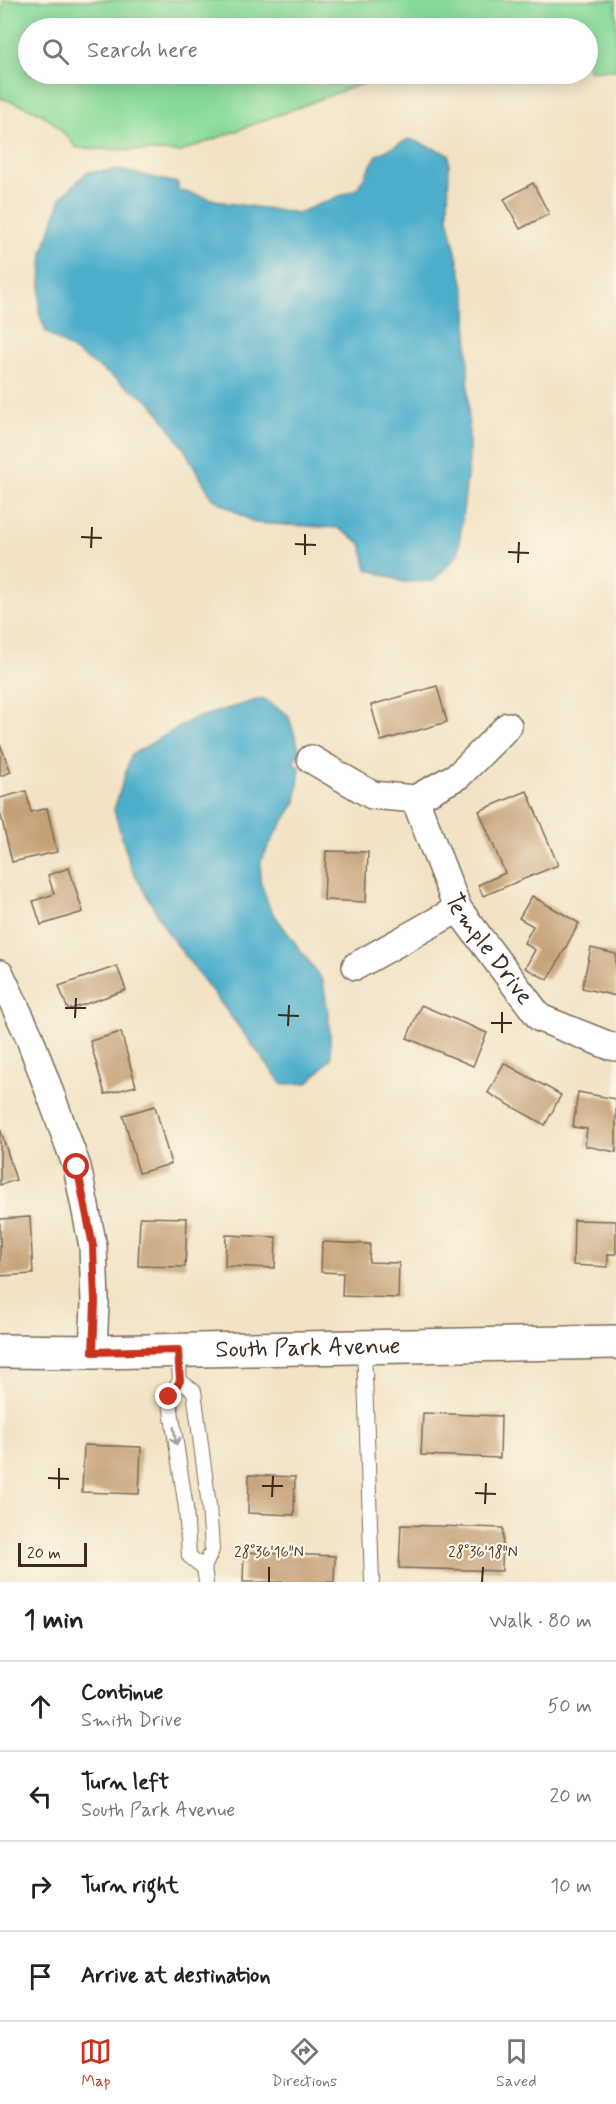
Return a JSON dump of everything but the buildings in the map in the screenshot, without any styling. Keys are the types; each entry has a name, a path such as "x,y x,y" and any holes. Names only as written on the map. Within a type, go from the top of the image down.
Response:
{"street":[{"path":"311,759 372,795 415,799 459,775 508,726"},
{"name":"Temple Drive","path":"415,799 458,909 540,1018 610,1047 616,1047"},
{"path":"356,966 458,909"},
{"path":"0,976 29,1036 77,1167 93,1246 95,1303 93,1352"},
{"name":"South Park Avenue","path":"0,1351 93,1352 179,1365 364,1347 616,1342"}],"lane":[{"path":"364,1347 372,1582"},
{"path":"179,1365 194,1390 209,1506 212,1550 205,1575"},
{"path":"179,1365 169,1397 186,1508 189,1556 205,1575"},
{"path":"186,1508 209,1506"}],"green space":[{"path":"3,0 616,0 616,70 598,70 598,18 18,18 18,84 360,84 180,152 77,148 59,128 43,115 0,98 0,39"}],"water":[{"path":"409,139 449,154 448,218 467,300 469,459 458,554 433,581 404,582 367,569 361,543 338,528 255,523 212,498 183,447 153,404 46,332 39,313 43,253 61,198 87,172 119,170 178,183 178,190 227,203 298,213 357,189 377,155"},
{"path":"263,698 288,715 300,751 293,762 300,767 296,802 261,861 260,881 270,909 323,981 329,1020 331,1058 308,1083 282,1084 168,933 130,866 114,810 131,755 193,719"}],"route":[{"path":"77,1167 93,1246 95,1303 93,1352 178,1350 180,1381 169,1397"}]}
